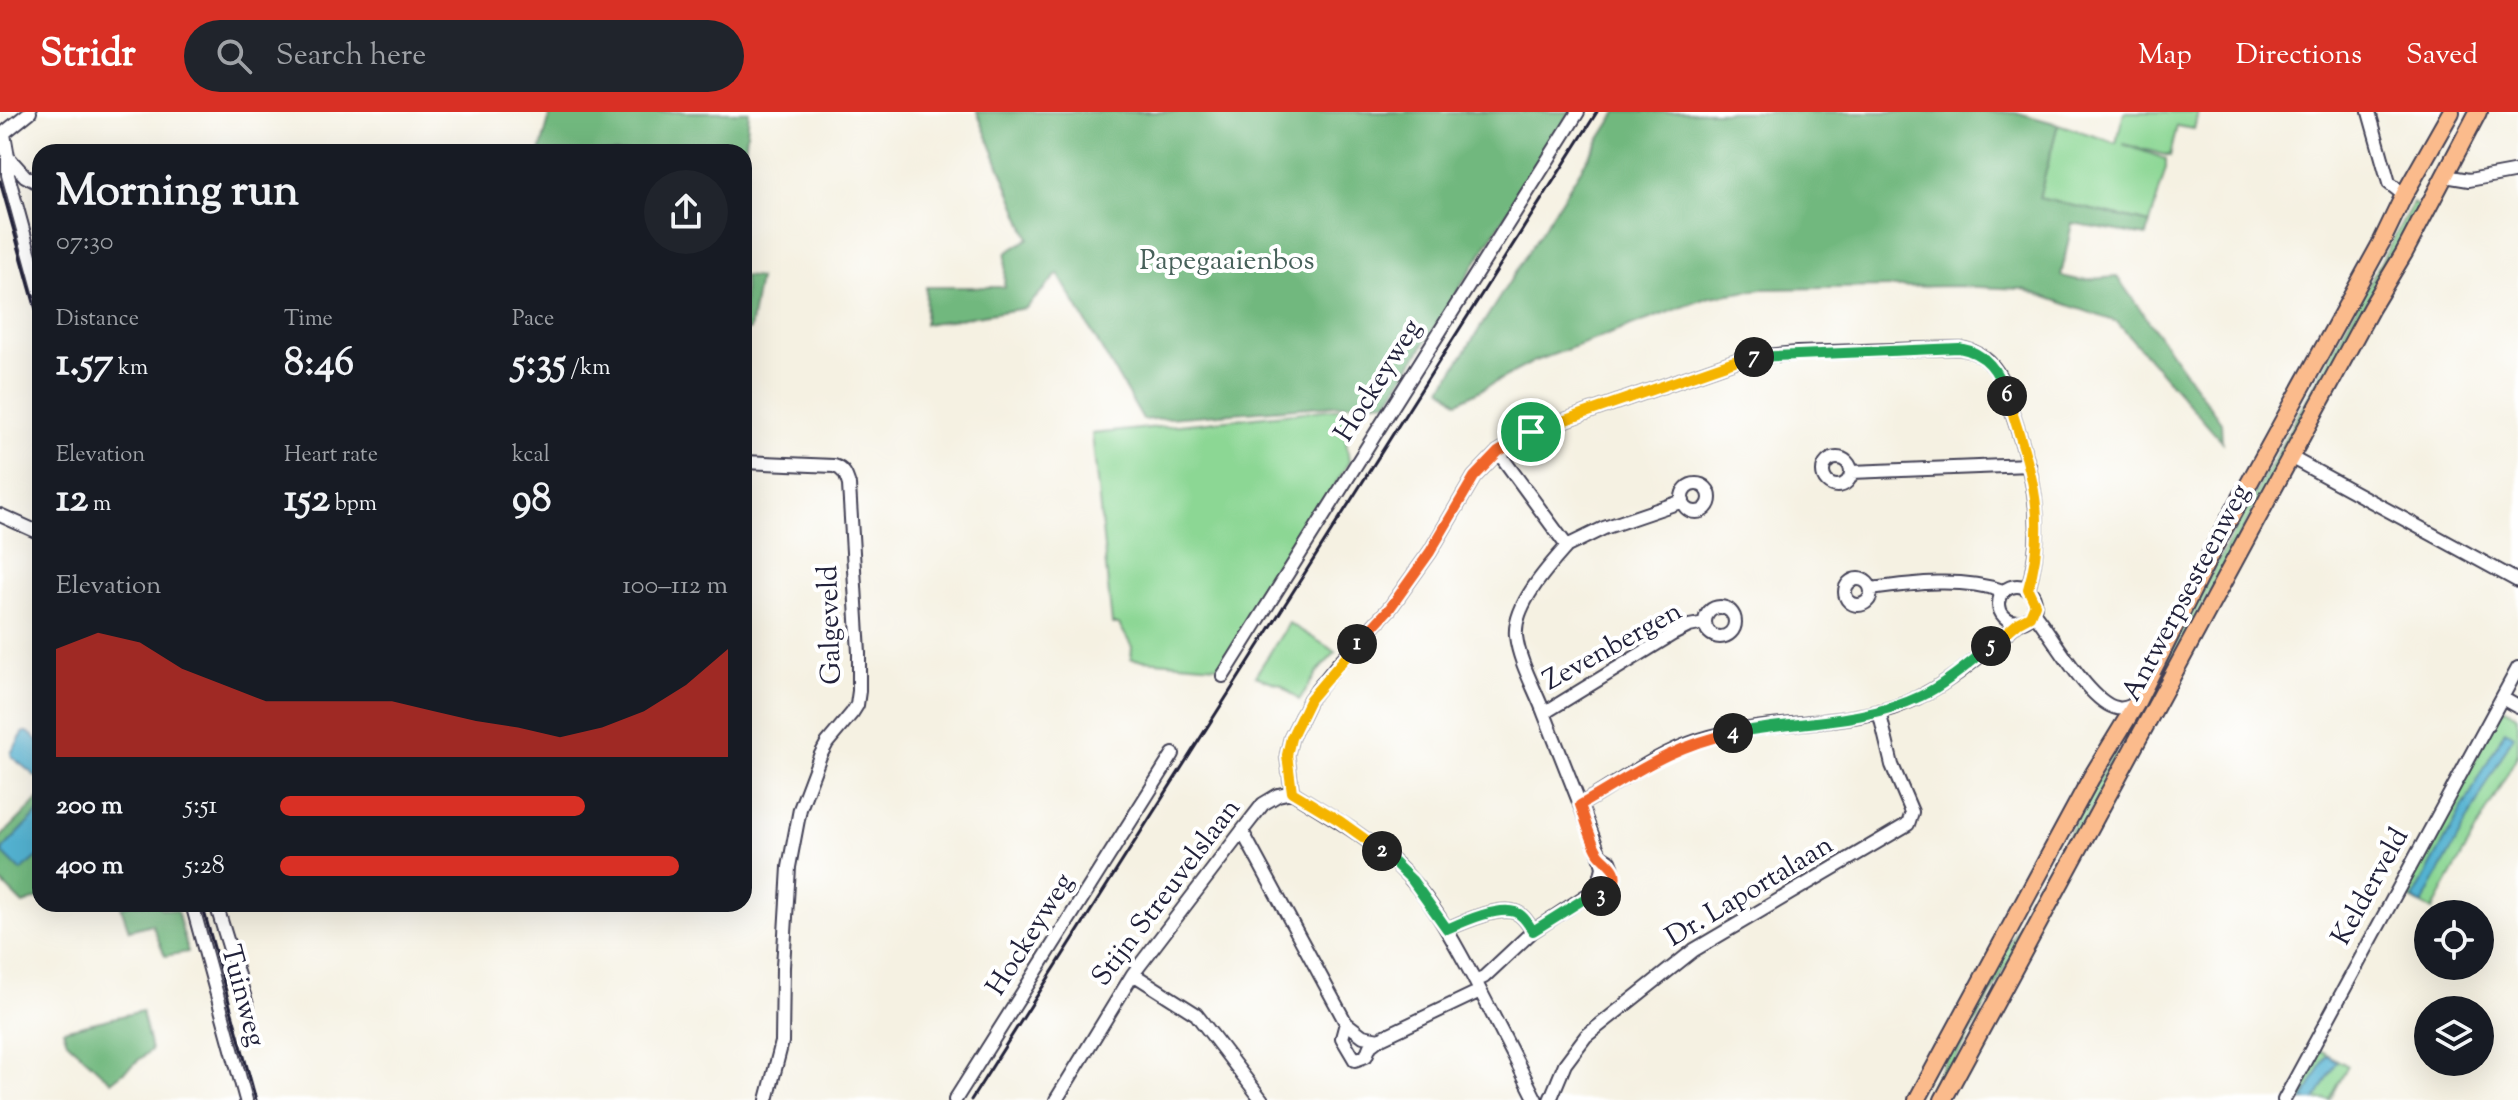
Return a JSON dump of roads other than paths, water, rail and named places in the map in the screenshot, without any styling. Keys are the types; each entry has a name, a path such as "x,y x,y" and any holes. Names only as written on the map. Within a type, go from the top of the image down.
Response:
{"main road":[{"name":"Antwerpsesteenweg","path":"1917,1100 2097,767 2136,704 2207,561 2451,112"},
{"path":"2445,176 2436,170 2434,161 2462,112"},
{"name":"Antwerpsesteenweg","path":"1943,1100 2478,112"},
{"path":"2405,192 2419,187 2427,193 2424,216"}],"street":[{"path":"30,112 2,135 8,157 8,175 32,263"},
{"name":"Hockeyweg","path":"1223,676 1578,112"},
{"path":"2369,112 2389,183 2405,192"},
{"path":"8,157 32,180"},
{"path":"2445,176 2469,180 2518,171"},
{"path":"1557,1082 1534,1094 1447,929 1426,896 1396,864 1354,830 1292,792 1287,755 1310,699 1390,608 1430,552 1474,477 1498,452 1542,428 1743,358 1797,353 1959,348 1981,355 1997,370 2035,484 2036,563 2028,589"},
{"path":"1498,452 1567,546"},
{"path":"2290,457 2518,581"},
{"name":"Galgeveld","path":"752,462 834,466 841,468 845,474 849,485 860,663 857,705 820,756 797,823 786,908 782,1042 767,1100"},
{"path":"1851,472 2029,465"},
{"name":"Zevenbergen","path":"1346,1023 1342,1038 1355,1060 1366,1056 1370,1046 1379,1039 1478,986 1533,931 1584,899 1597,887 1603,867 1600,855 1521,653 1516,625 1523,606 1567,546 1604,528 1683,501"},
{"path":"0,515 32,529"},
{"path":"1580,805 1674,750 1701,739 1879,711 1911,700 1934,689 2019,622 2027,619 2033,612 2035,599 2028,589 2017,585 2003,591 1984,585 1916,583 1871,589"},
{"path":"2003,591 1998,605 2002,614 2009,620 2019,622"},
{"path":"2033,612 2077,674 2104,701 2115,708 2136,704"},
{"name":"Zevenbergen","path":"1544,713 1673,634 1705,623"},
{"name":"Kelderveld","path":"2284,1100 2518,668"},
{"path":"2502,698 2518,707"},
{"path":"2115,708 2121,729"},
{"name":"Dr. Laportalaan","path":"1550,1100 1574,1050 1586,1036 1694,950 1908,824 1912,812 1892,765 1879,711"},
{"name":"Hockeyweg","path":"955,1100 1173,754"},
{"name":"Stijn Streuvelslaan","path":"1061,1098 1133,974 1263,804 1278,795 1292,792"},
{"path":"1242,831 1346,1023 1363,1036 1379,1039"},
{"path":"1447,929 1506,910 1523,917 1533,931"},
{"name":"Tuinweg","path":"194,912 246,1100"},
{"name":"Tuinweg","path":"218,912 248,1008"},
{"path":"1133,974 1196,1014 1262,1100"}],"water":[{"path":"2505,730 2513,735 2425,900 2413,899"},
{"path":"24,732 32,735 32,773 12,757 11,753"},
{"path":"32,819 32,862 21,871 3,853 3,849"},
{"path":"2327,1055 2337,1061 2316,1100 2303,1100"}],"railway":[{"path":"971,1100 1597,112"},
{"path":"0,181 32,295"},
{"path":"204,912 256,1100"}],"park label":[{"name":"Papegaaienbos","path":"1227,262"}]}
